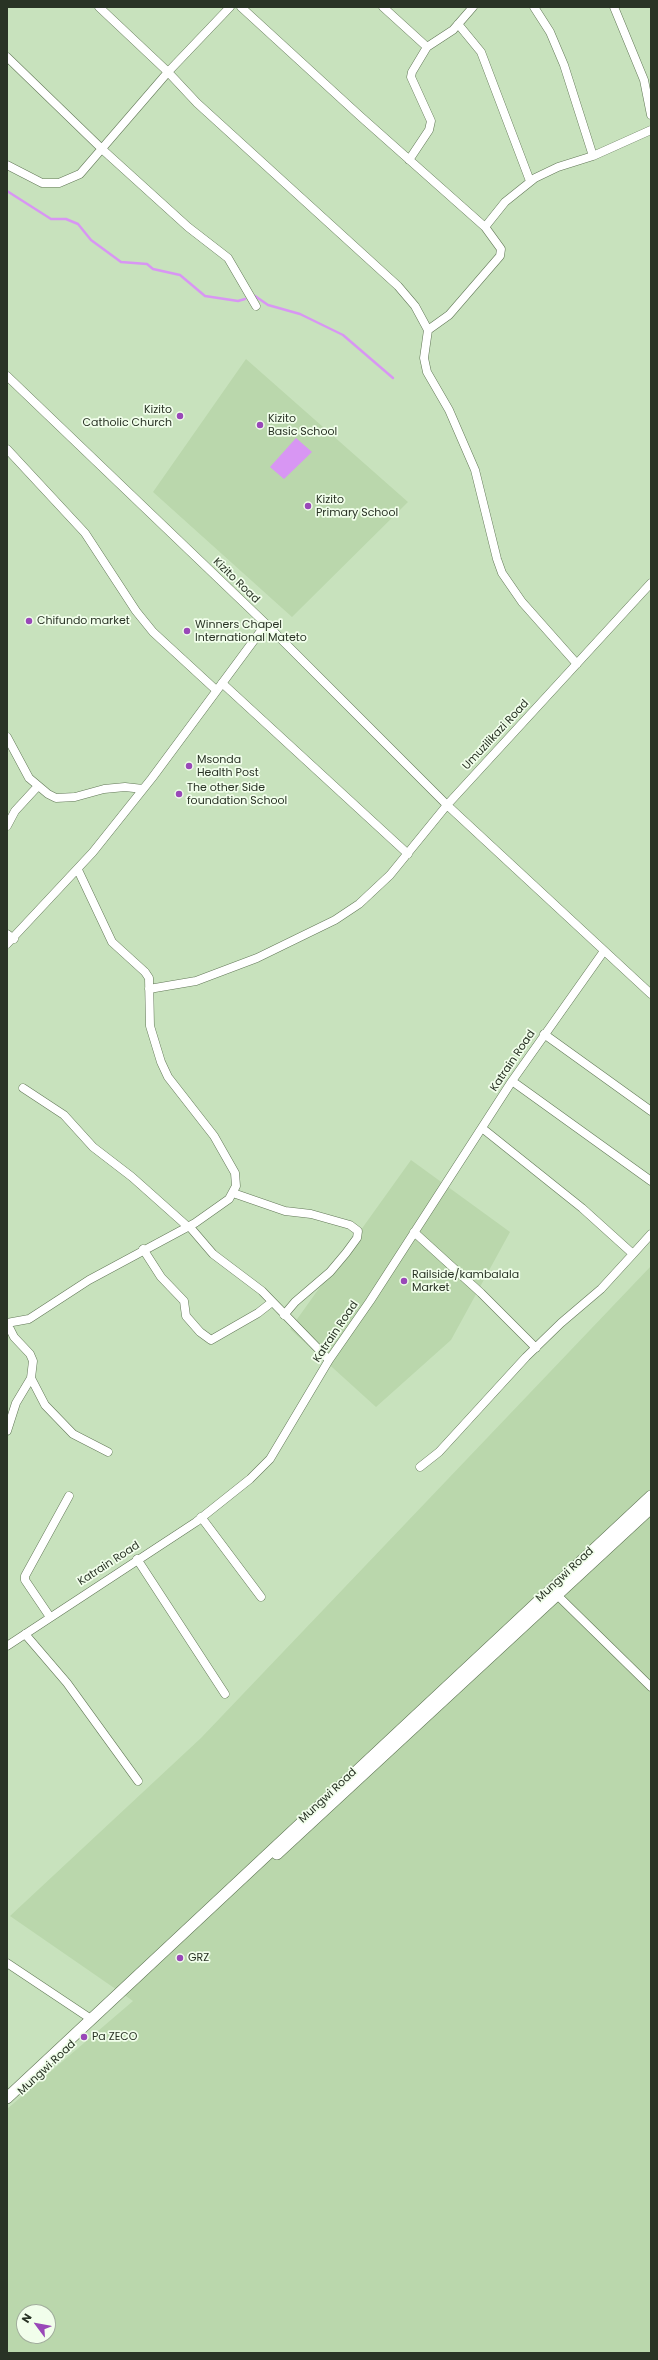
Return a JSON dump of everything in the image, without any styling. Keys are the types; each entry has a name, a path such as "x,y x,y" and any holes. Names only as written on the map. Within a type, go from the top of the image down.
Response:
{"main road":[{"name":"Mungwi Road","path":"8,2098 226,1899 308,1828 554,1592 651,1496"},
{"name":"Mungwi Road","path":"8,2098 91,2019 554,1592 651,1508"}],"street":[{"path":"99,7 168,72 197,103 398,286 415,306 428,330 424,358 425,364 449,410 475,470 497,559 502,573 522,602 577,664"},
{"path":"7,165 42,183 59,183 80,174 103,150 168,72 230,7"},
{"path":"241,7 485,227 501,249 500,256 449,315 428,330"},
{"path":"384,7 427,47"},
{"path":"409,160 431,125 426,106 411,77 412,72 427,47 458,24 473,7"},
{"path":"534,7 550,32 564,65 593,156"},
{"path":"614,7 644,80 651,115"},
{"path":"458,24 481,52 530,181"},
{"path":"7,57 103,150 188,227 228,258 256,306"},
{"path":"485,227 505,202 530,181 558,167 593,156 651,130"},
{"name":"Kizito Road","path":"7,376 266,624 447,805 651,994"},
{"path":"8,451 85,533 136,611 153,632 216,690"},
{"name":"Umuzilikazi Road","path":"150,989 196,981 257,958 335,920 359,904 390,875 447,805 651,583"},
{"path":"9,939 78,870 143,789 266,624"},
{"path":"222,682 408,854"},
{"path":"7,738 29,778 48,794 62,799 104,789 125,787 143,789"},
{"path":"7,826 15,811 38,786"},
{"path":"7,1431 16,1403 31,1378 33,1370 32,1357 14,1337 7,1324 29,1320 89,1280 143,1249 188,1226 229,1199 233,1193 236,1179 230,1162 214,1136 168,1077 161,1062 150,1026 150,989 145,972 112,942 78,870"},
{"name":"Katrain Road","path":"7,1646 201,1518 250,1479 270,1459 329,1360 512,1081 604,951"},
{"path":"544,1034 651,1111"},
{"path":"512,1081 651,1181"},
{"path":"23,1088 64,1115 94,1147 132,1177 188,1226 213,1254 254,1285 329,1360"},
{"path":"482,1128 582,1208 633,1254"},
{"path":"233,1193 285,1210 311,1214 350,1225 358,1231 350,1248 330,1272 295,1302 284,1315"},
{"path":"414,1232 481,1293 536,1348"},
{"path":"420,1467 438,1452 536,1348 601,1289 651,1234"},
{"path":"143,1249 161,1277 184,1302 186,1316 200,1332 211,1340 258,1313 272,1302"},
{"path":"31,1378 45,1405 73,1434 108,1452"},
{"path":"50,1617 25,1580 25,1576 69,1496"},
{"path":"201,1518 261,1597"},
{"path":"137,1559 225,1694"},
{"path":"554,1592 651,1687"},
{"path":"25,1634 67,1683 138,1781"},
{"path":"7,1964 91,2019"}],"shaded area":[{"name":"Kizito Basic School","path":"246,359 408,502 292,617 153,492"},
{"path":"296,438 312,452 284,479 270,467"},
{"name":"Railside/kambalala Market","path":"411,1160 510,1232 451,1340 376,1407 290,1329"},
{"path":"651,1266 651,2353 7,2353 7,2109 133,2001 10,1916 201,1738"}],"waterway":[{"path":"7,191 51,219 66,219 78,224 91,240 121,262 147,264 153,269 180,275 205,296 238,301 245,299"},
{"path":"255,296 268,305 300,314 343,335 393,378"}],"place":[{"name":"Kizito Catholic Church","path":"180,416"},
{"name":"Kizito Basic School","path":"260,425"},
{"name":"Kizito Primary School","path":"308,506"},
{"name":"Chifundo market","path":"29,621"},
{"name":"Winners Chapel International Mateto","path":"187,631"},
{"name":"Msonda Health Post","path":"189,766"},
{"name":"The other Side foundation School","path":"179,794"},
{"name":"Railside/kambalala Market","path":"404,1281"},
{"name":"GRZ","path":"180,1958"},
{"name":"Pa ZECO","path":"84,2037"}]}
